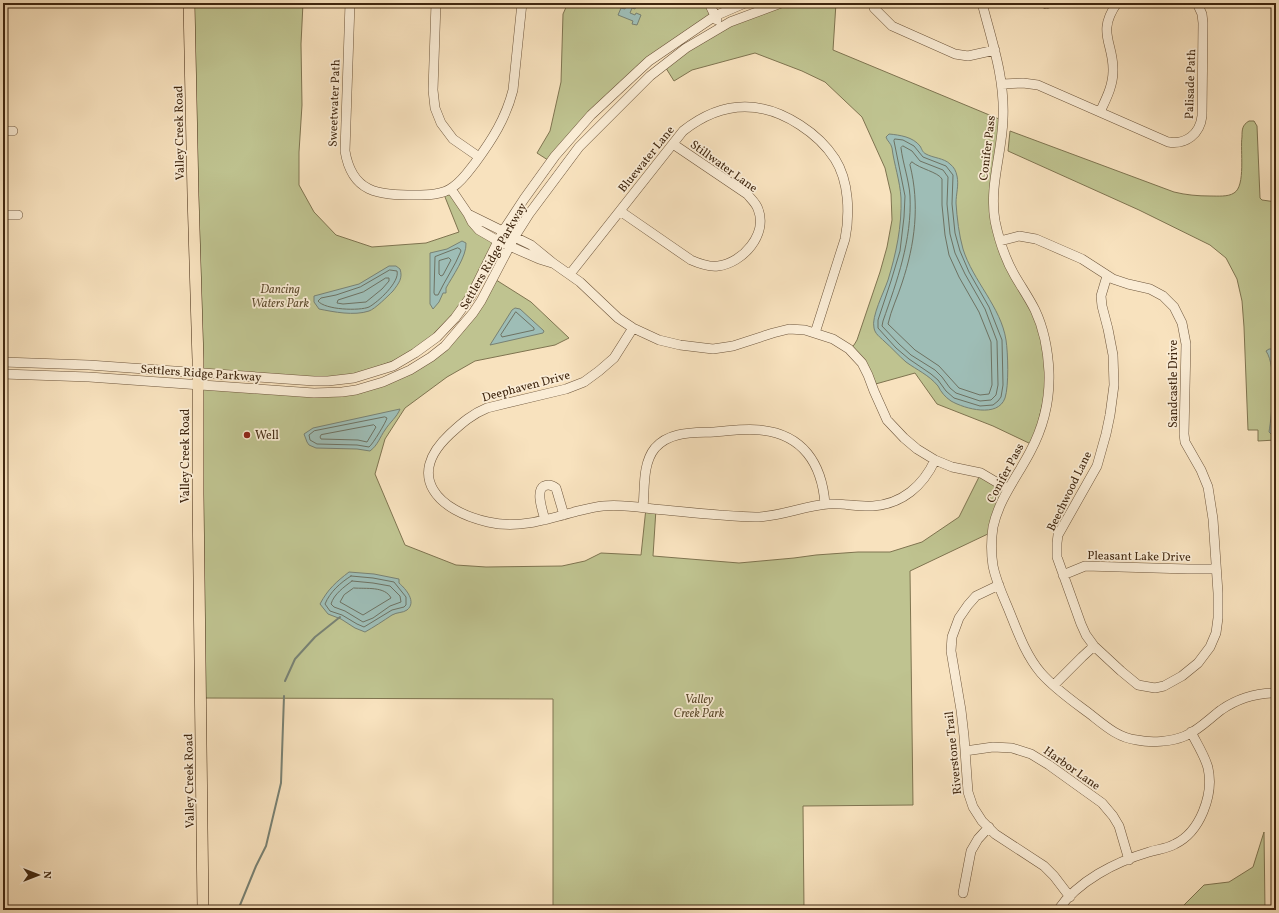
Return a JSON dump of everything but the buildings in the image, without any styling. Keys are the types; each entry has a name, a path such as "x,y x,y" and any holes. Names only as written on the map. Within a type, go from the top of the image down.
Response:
{"main road":[{"name":"Valley Creek Road","path":"189,3 198,372 203,910"}],"street":[{"name":"Sweetwater Path","path":"350,3 345,151 347,161 352,173 366,188 383,194 429,195 451,189 465,176 496,133 510,101 515,78 522,3"},
{"path":"436,3 433,90 435,108 441,123 453,139 479,158"},
{"path":"709,3 721,27"},
{"name":"Settlers Ridge Parkway","path":"3,362 90,365 328,381 354,378 393,366 425,347 455,318 471,296 503,231 555,156 591,116 649,60 715,16 722,7 745,3"},
{"name":"Settlers Ridge Parkway","path":"3,374 89,376 314,393 356,390 397,377 421,364 445,346 465,324 481,301 510,245 529,214 579,147 650,76 686,48 721,27 730,22 781,3"},
{"name":"Conifer Pass","path":"976,3 986,19"},
{"name":"Conifer Pass","path":"982,3 995,50 1002,84 1004,118 993,193 994,218 1010,267 1030,300 1041,324 1046,341 1049,376 1047,405 1038,433 1030,451 1008,488 1000,506 992,532 992,561 999,585 1026,650 1041,672 1054,685 1115,733 1134,740 1169,740 1184,737 1203,726 1220,711 1236,701 1252,696 1276,693"},
{"path":"1100,112 1113,80 1113,64 1107,42 1107,27 1111,11 1116,3"},
{"name":"Palisade Path","path":"1002,84 1023,83 1038,85 1168,142 1174,143 1186,140 1192,137 1199,129 1202,116 1203,23 1202,14 1197,3"},
{"path":"722,7 730,22"},
{"path":"874,8 892,26 955,54 968,56 995,50"},
{"name":"Bluewater Lane","path":"570,274 683,131 713,113 732,107 745,106 761,108 789,118 805,128 821,142 835,159 843,181 848,204 848,223 845,239 815,333"},
{"path":"3,131 13,131"},
{"name":"Stillwater Lane","path":"620,211 691,260 700,264 718,266 727,264 736,259 751,246 758,236 761,222 754,202 747,194 673,144"},
{"path":"451,189 472,222 479,230 498,241 539,259 553,263"},
{"path":"468,214 477,217 531,245 553,263 570,274 618,318 647,335 671,343 713,348 733,346 789,329 805,330 833,339 848,349 862,363 888,420 917,450 952,468 981,474 1008,488"},
{"path":"3,215 18,215"},
{"name":"Sandcastle Drive","path":"1000,240 1019,236 1036,239 1082,259 1107,276 1120,282 1150,288 1163,296 1174,307 1182,323 1186,344 1184,434 1186,442 1202,470 1208,487 1213,519 1218,618 1216,633 1210,647 1198,663 1182,676 1164,686 1155,688 1138,684 1121,671 1094,646 1081,624 1063,575"},
{"name":"Beechwood Lane","path":"1063,575 1057,558 1058,536 1096,466 1110,415 1114,385 1113,355 1101,296 1107,276"},
{"name":"Deephaven Drive","path":"633,328 614,358 584,382 566,389 487,408 463,421 444,439 432,454 429,468 430,484 438,498 449,507 479,520 500,524 520,524 545,520 602,506 643,507 761,517 825,504 838,503 872,506 889,504 907,496 920,485 929,473 935,460"},
{"path":"643,507 647,462 654,449 665,439 680,434 759,429 775,432 791,438 803,447 811,457 820,474 824,489 825,504"},
{"path":"545,520 539,495 541,488 546,485 556,488 564,515"},
{"name":"Pleasant Lake Drive","path":"1063,575 1084,566 1188,570 1216,569"},
{"name":"Riverstone Trail","path":"999,585 976,596 959,618 952,637 951,651 961,710 968,792 973,807 982,821 995,834 1044,866 1054,876 1070,897"},
{"path":"1054,685 1082,656 1094,646"},
{"path":"1058,910 1080,887 1093,877 1149,852 1176,844 1192,830 1205,808 1209,788 1208,769 1191,732"},
{"name":"Harbor Lane","path":"965,751 993,748 1012,748 1031,754 1049,765 1102,803 1113,816 1119,826 1129,860"},
{"path":"963,893 971,851 978,839 989,827"}],"green space":[{"name":"Dancing Waters Park","path":"189,3 303,3 301,44 302,105 299,152 299,185 314,212 336,235 372,247 426,243 459,232 443,192 451,189 472,223 498,241 471,296 415,353 341,380 198,372"},
{"path":"568,3 709,3 715,16 649,61 551,162 537,153 550,131 561,82 563,14"},
{"path":"781,3 836,3 833,50 999,119 997,232 1036,312 1049,376 1033,445 993,426 937,404 915,373 872,385 849,349 857,340 880,272 892,220 891,194 885,168 862,117 825,82 802,71 755,53 692,70 674,81 664,65 721,27"},
{"path":"1249,121 1254,121 1257,126 1260,198 1262,200 1276,202 1276,440 1258,441 1258,430 1248,430 1242,301 1237,279 1226,258 1210,245 1139,210 1008,151 1010,131 1174,192 1196,196 1226,196 1234,193 1238,189 1240,183 1242,167 1242,130 1245,124"},
{"name":"Valley Creek Park","path":"493,278 531,302 569,338 555,345 475,361 447,377 405,408 385,439 375,474 405,545 456,565 486,567 562,566 585,561 601,553 641,555 646,508 656,509 653,556 739,563 816,555 858,552 890,552 922,542 959,517 981,473 1008,489 992,532 910,571 913,805 803,806 804,910 553,910 553,699 200,698 198,384 329,393 383,382 445,346"},
{"path":"1264,832 1265,910 1179,910 1204,885 1229,882 1253,867"}],"water":[{"path":"627,3 637,4 635,9 632,8 630,13 641,15 637,25 632,24 633,21 618,15 621,8 625,9"},
{"path":"889,134 914,140 925,153 948,162 955,169 958,183 956,203 957,215 963,249 973,272 999,316 1006,340 1008,369 1006,393 1001,404 996,408 989,410 972,409 951,401 943,394 934,382 906,362 878,335 875,330 874,318 891,270 901,219 901,198 892,148 886,137"},
{"path":"462,241 466,243 466,248 462,260 446,288 446,293 443,293 439,302 433,309 430,304 430,253 447,249"},
{"path":"389,266 396,266 400,269 400,280 393,291 372,310 357,313 344,313 319,309 314,302 314,296 359,284"},
{"path":"515,308 520,309 544,331 543,333 490,345 512,310"},
{"path":"1269,349 1276,349 1276,433 1271,434 1269,432 1273,379 1272,368 1266,351"},
{"path":"400,409 377,444 370,451 357,449 316,448 309,445 304,434 313,428"},
{"path":"349,572 374,574 399,579 399,583 405,589 411,600 410,607 405,611 392,615 365,632 328,614 320,604 333,586"}],"waterway":[{"path":"285,681 295,659 315,637 340,617"},
{"path":"238,910 266,846 281,783 284,696"}],"place":[{"name":"Well","path":"247,435"}]}
